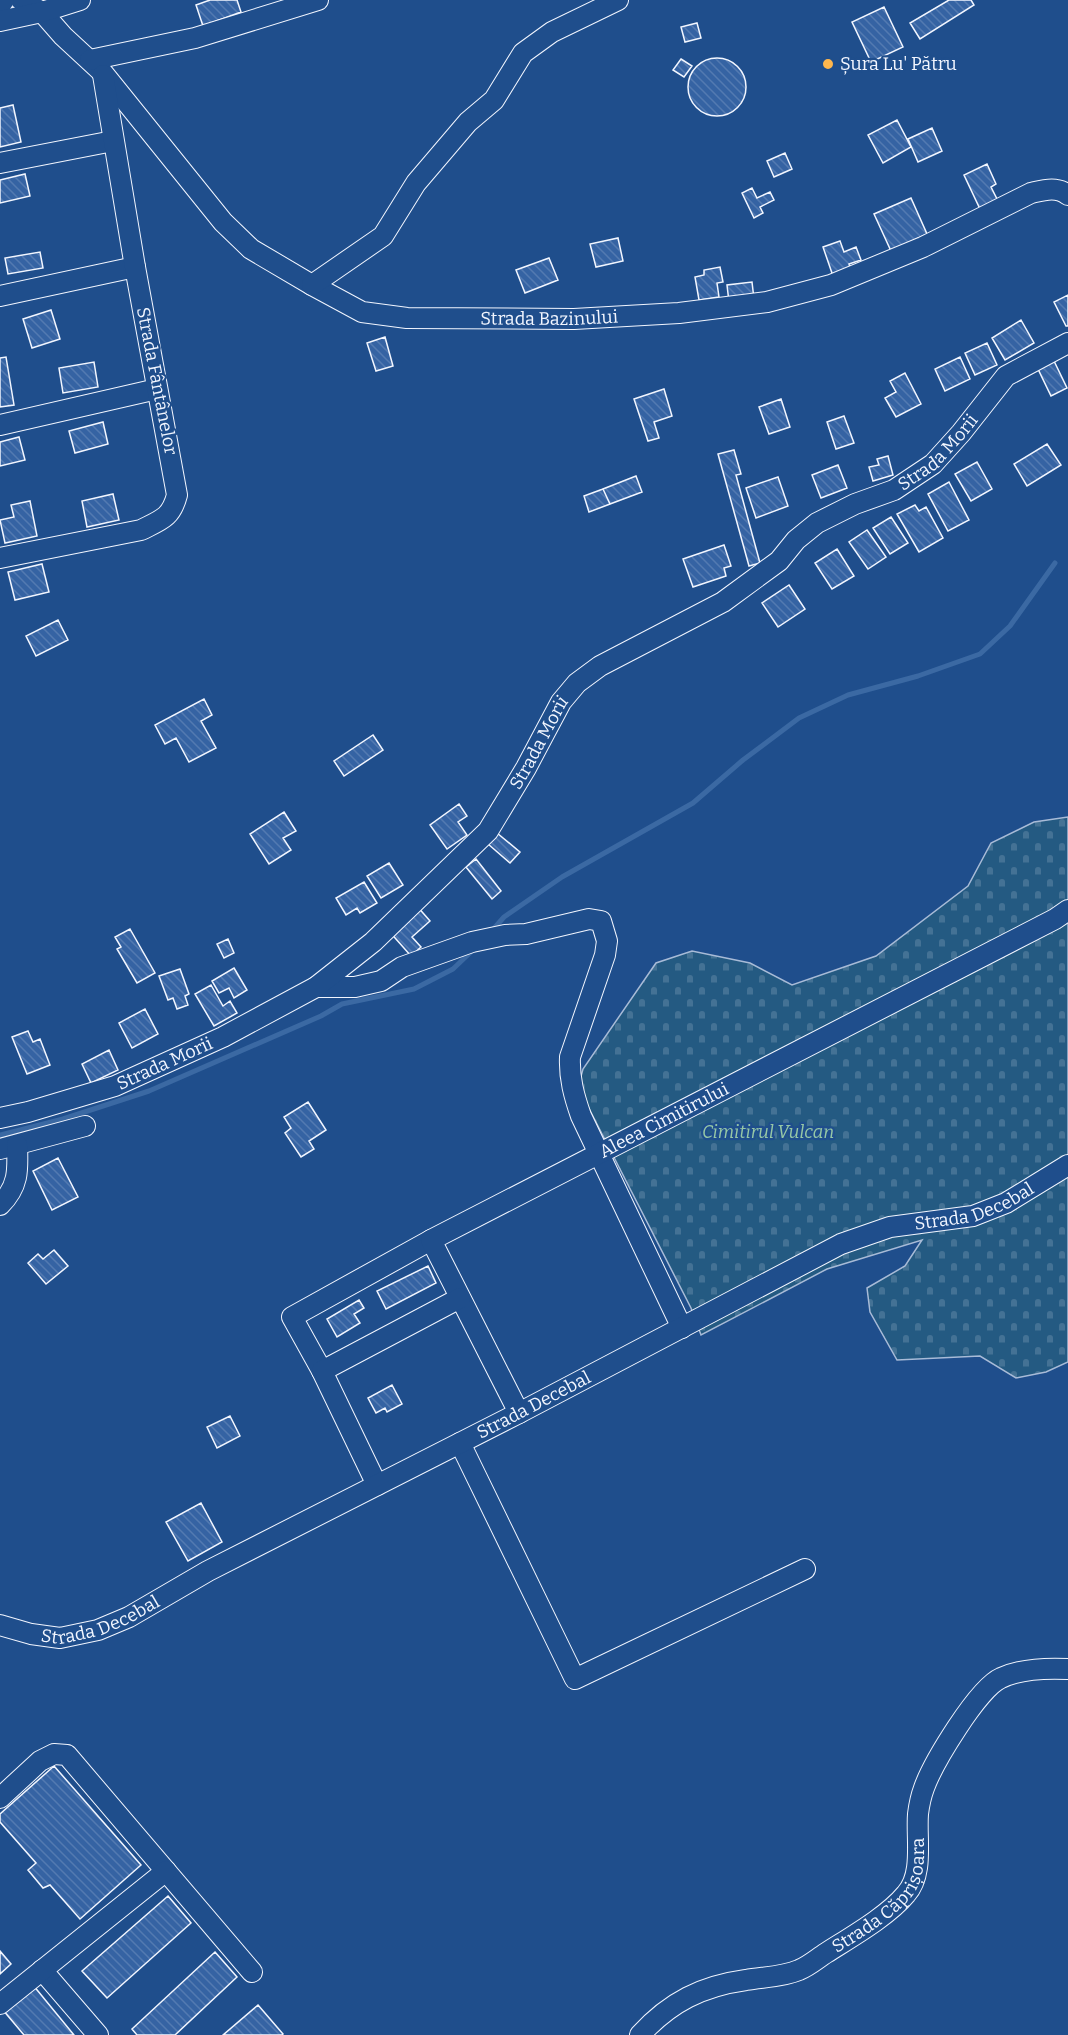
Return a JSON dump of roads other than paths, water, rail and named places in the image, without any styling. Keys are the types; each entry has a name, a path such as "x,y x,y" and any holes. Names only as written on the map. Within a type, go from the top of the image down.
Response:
{"street":[{"path":"0,6 4,0"},
{"name":"Strada Bazinului","path":"21,0 42,12 96,66 223,222 251,249 362,312 407,318 574,319 679,313 767,302 831,285 923,247 1031,193 1050,189 1063,191 1068,195"},
{"path":"0,21 42,12 80,0"},
{"path":"96,66 318,0"},
{"path":"312,285 383,236 416,183 468,122 494,100 523,53 552,32 618,0"},
{"name":"Strada Fântânelor","path":"0,558 141,530 160,521 173,510 177,495 113,141 96,66"},
{"path":"0,163 113,141"},
{"path":"0,296 135,267"},
{"name":"Strada Morii","path":"0,1118 115,1086 223,1037 316,987 373,942 488,831 526,768 561,702 577,683 600,666 723,602 779,561 796,540 817,523 855,504 894,490 933,464 1006,376 1068,343"},
{"path":"0,425 157,389"},
{"name":"Aleea Cimitirului","path":"322,1371 292,1317 431,1240 1055,919 1068,910"},
{"path":"316,987 355,987 381,981 402,967 472,942 505,935 526,934 589,919 601,921 606,941 605,955 570,1057 570,1073 575,1099 682,1328"},
{"path":"0,1205 15,1185 18,1163 8,1147 86,1126"},
{"name":"Strada Decebal","path":"0,1625 31,1634 60,1638 98,1630 129,1617 208,1571 519,1413 841,1244 890,1227 973,1216 1006,1203 1068,1165"},
{"path":"431,1240 519,1413"},
{"path":"377,1485 322,1371 460,1298"},
{"path":"460,1443 575,1679 805,1569"},
{"name":"Strada Căprișoara","path":"640,2035 675,2004 699,1990 729,1982 800,1970 866,1927 907,1893 916,1875 918,1813 923,1789 931,1771 975,1700 1001,1678 1019,1672 1068,1669"},
{"path":"0,1798 40,1761 54,1754 67,1755 252,1972"},
{"path":"0,2004 166,1871"},
{"path":"42,1970 98,2035"}],"waterway":[{"path":"490,933 504,917 562,877 693,803 743,760 799,718 848,695 918,676 980,654 1010,626 1055,563"},
{"path":"0,1135 63,1119 149,1091 321,1016 342,1004 414,989 453,969 475,948"}],"place":[{"name":"Șura Lu' Pătru","path":"828,64"}],"park label":[{"name":"Cimitirul Vulcan","path":"768,1132"}]}
